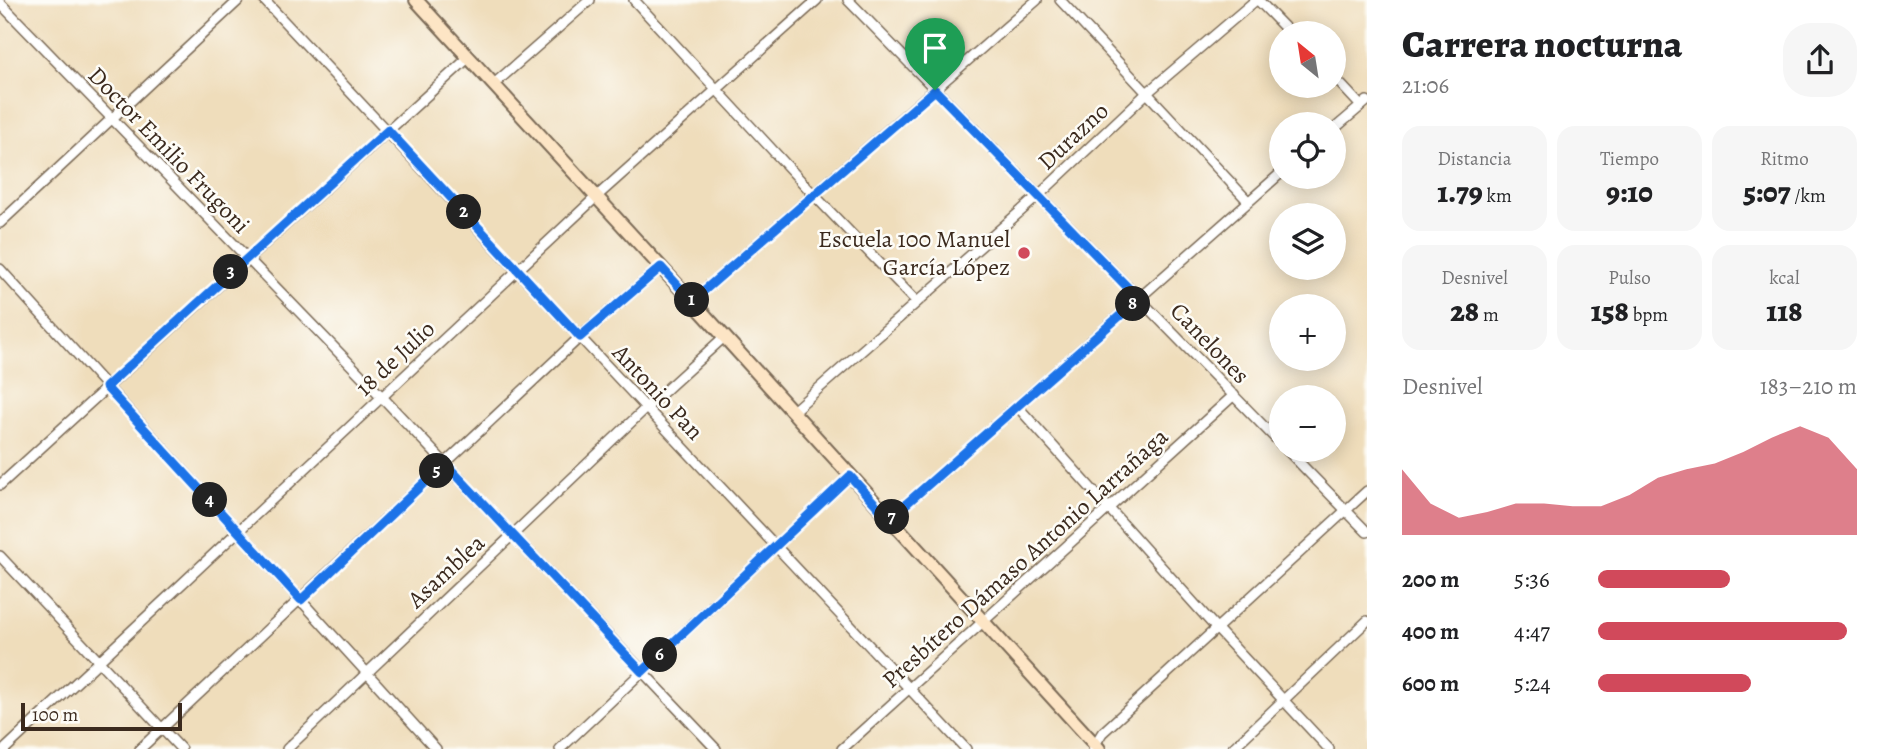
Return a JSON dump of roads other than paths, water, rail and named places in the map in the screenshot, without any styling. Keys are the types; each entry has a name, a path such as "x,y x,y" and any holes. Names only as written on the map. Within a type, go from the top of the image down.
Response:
{"street":[{"path":"0,223 239,0"},
{"name":"Antonio Pan","path":"264,0 966,749"},
{"path":"415,0 692,301 1095,747 1102,733 1367,491"},
{"path":"493,85 590,0"},
{"path":"634,0 917,302"},
{"name":"18 de Julio","path":"5,749 596,197 817,0"},
{"name":"Canelones","path":"848,0 1269,431"},
{"path":"692,301 1037,0"},
{"path":"1060,0 1248,201"},
{"path":"1257,0 1278,21"},
{"name":"Durazno","path":"792,412 1039,195 1148,92 1257,0"},
{"name":"Doctor Emilio Frugoni","path":"0,4 382,397 716,749"},
{"path":"0,485 468,58"},
{"path":"1346,88 1364,104 1346,119"},
{"path":"889,519 1269,183"},
{"path":"140,749 580,337 661,267"},
{"path":"0,269 436,749"},
{"name":"Asamblea","path":"287,749 724,337"},
{"name":"Presbítero Dámaso Antonio Larrañaga","path":"842,749 1234,395"},
{"path":"1018,407 1217,629 1329,749"},
{"path":"1299,462 1367,532"},
{"path":"560,749 850,476"},
{"path":"0,556 181,749"},
{"path":"1232,749 1367,621"}],"place":[{"name":"Escuela 100 Manuel García López","path":"1024,253"}]}
